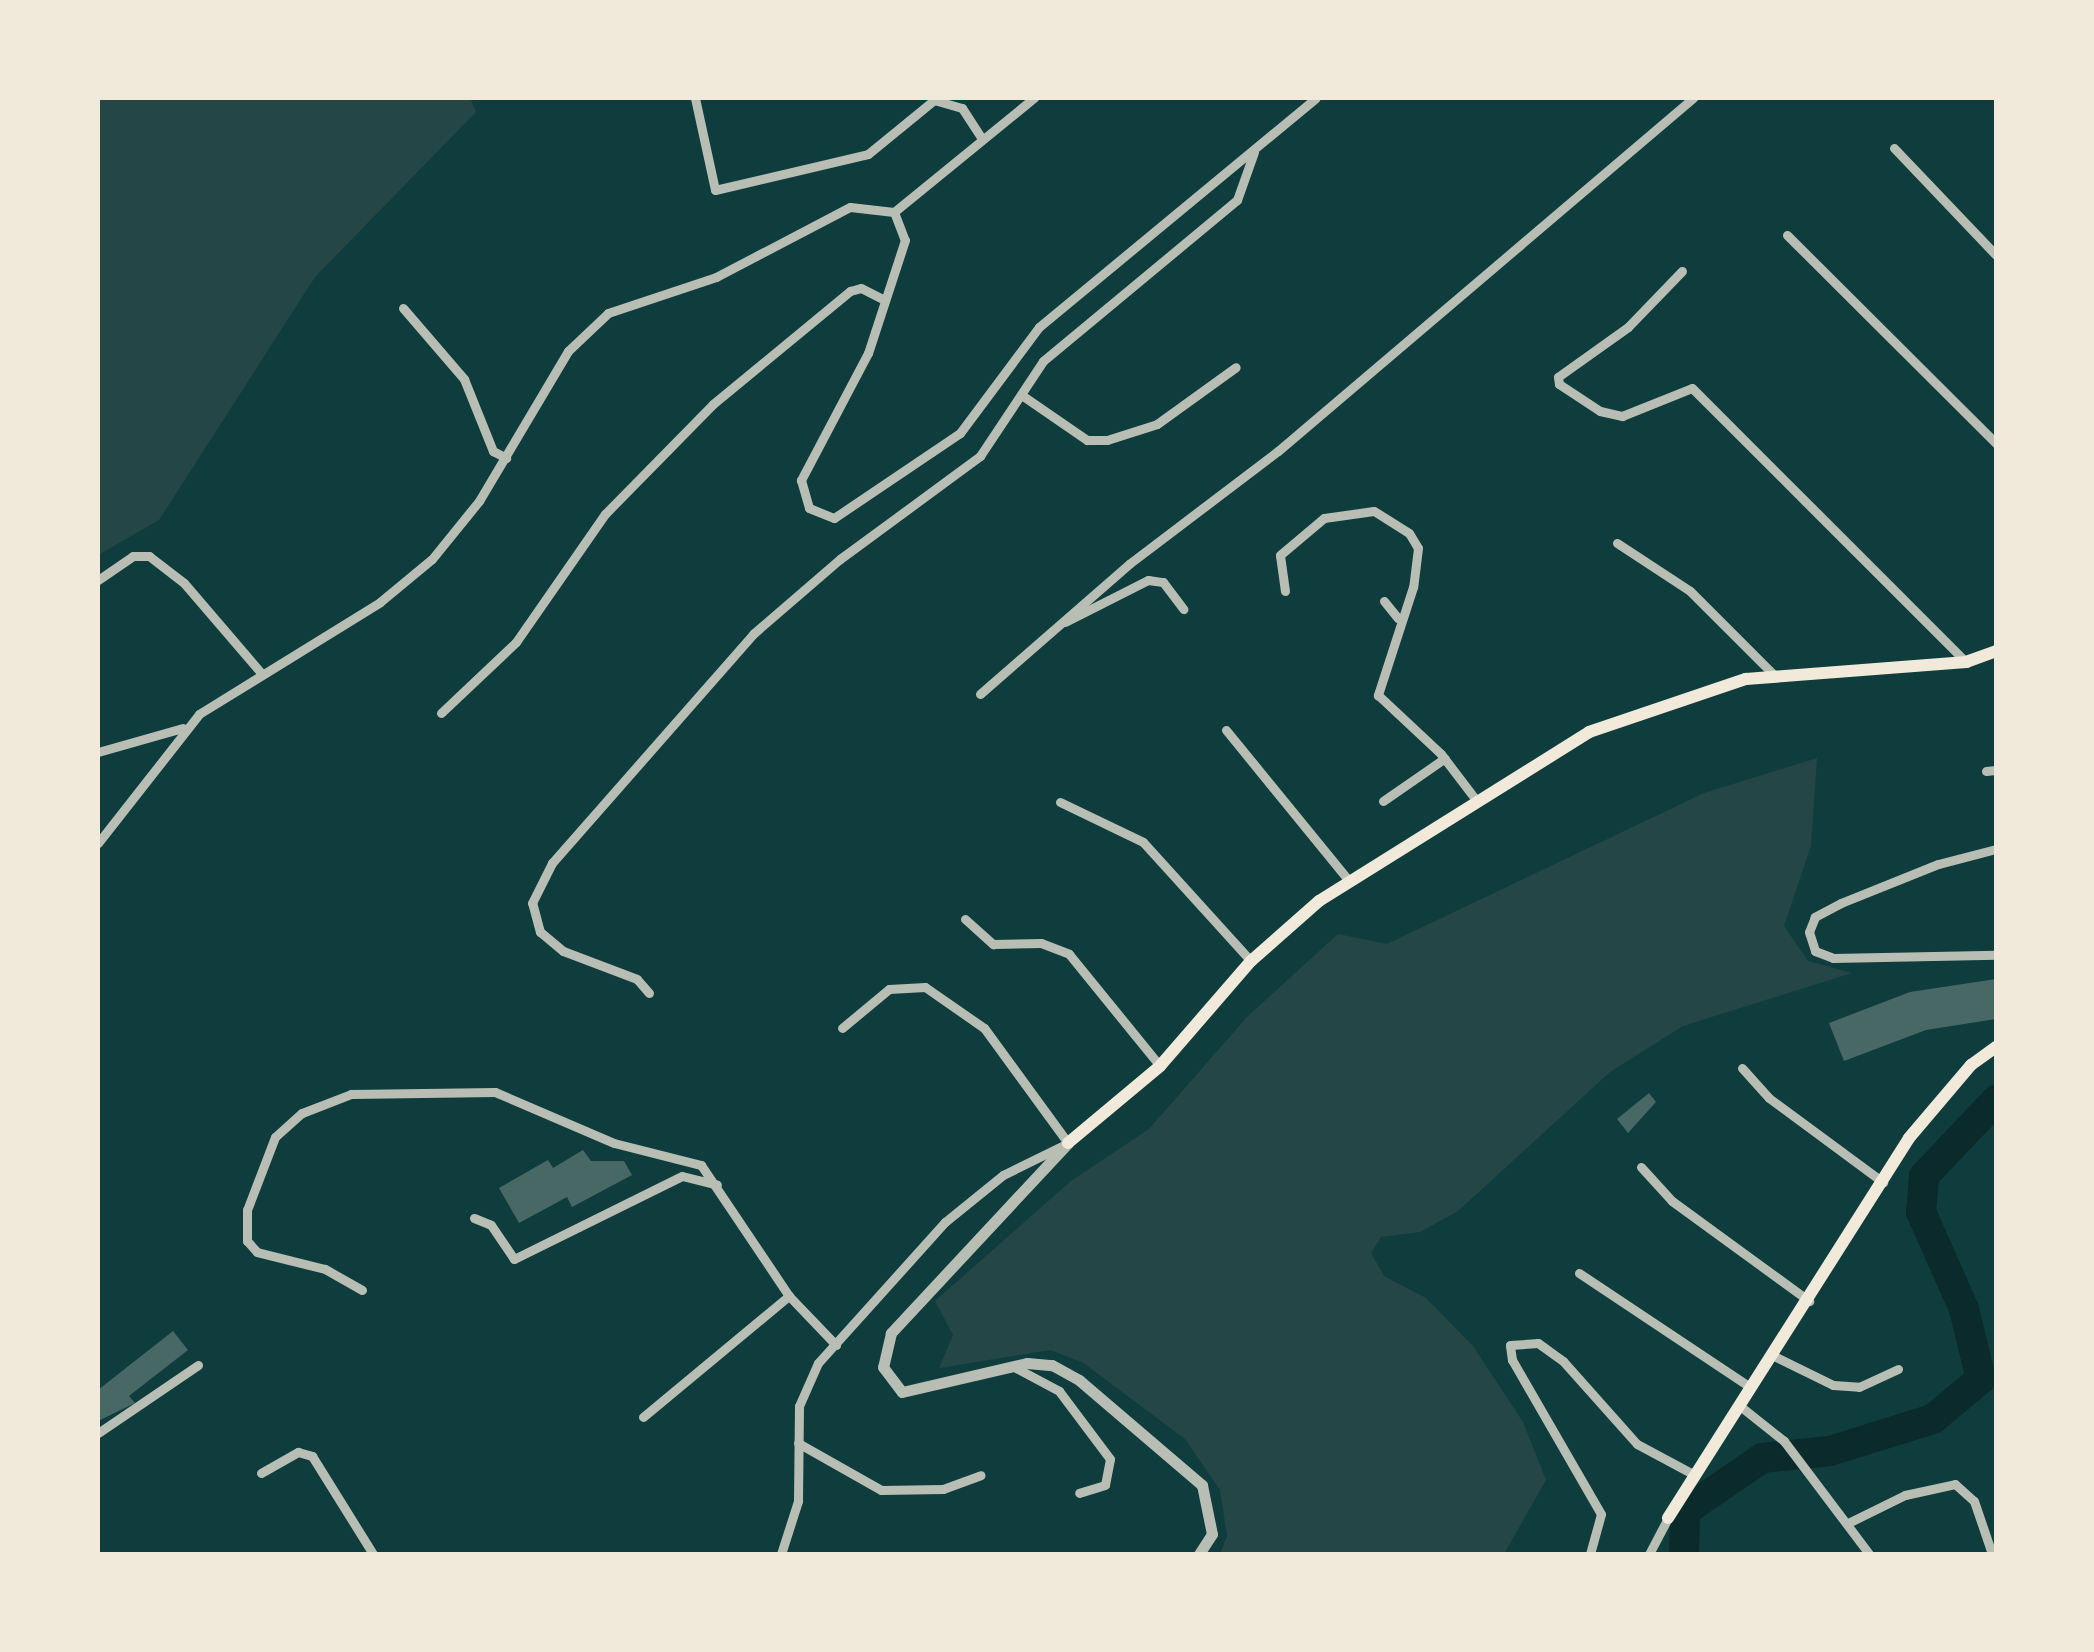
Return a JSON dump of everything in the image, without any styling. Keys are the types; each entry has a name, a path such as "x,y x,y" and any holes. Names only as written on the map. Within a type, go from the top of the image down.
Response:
{"main road":[{"path":"1068,1143 1160,1066 1251,961 1349,881 1476,800 1621,718 1774,675 1966,662 1996,651"},
{"path":"1668,1518 1934,1106 1996,1047"}],"street":[{"path":"696,98 715,190 868,154 934,100 962,108 981,137"},
{"path":"98,843 186,727 403,585 457,532 506,458 568,350 608,313 716,277 850,207 894,212 981,137 1034,98"},
{"path":"894,212 905,240 885,300 853,386 801,480 803,501 825,518 848,512 960,433 1039,327 1316,98"},
{"path":"980,694 1055,626 1290,440 1693,98"},
{"path":"1894,148 1996,255"},
{"path":"649,993 620,970 554,946 533,920 536,884 753,634 840,559 980,456 1054,351 1237,200 1255,150"},
{"path":"1787,236 1996,443"},
{"path":"1682,270 1628,326 1558,377 1560,384 1600,411 1622,416 1692,388 1966,662"},
{"path":"441,712 516,642 606,514 713,404 850,291 861,288 885,300"},
{"path":"403,308 464,379 493,450 506,458"},
{"path":"1023,396 1086,440 1106,440 1156,424 1236,367"},
{"path":"1285,591 1280,556 1324,518 1349,510 1394,519 1418,548 1413,587 1398,618 1378,694 1445,758 1476,800"},
{"path":"1616,543 1678,581 1774,675"},
{"path":"98,580 133,556 149,556 184,583 262,674"},
{"path":"1055,626 1148,580 1163,582 1183,609"},
{"path":"1384,601 1398,618"},
{"path":"98,752 186,727"},
{"path":"1226,730 1349,881"},
{"path":"1383,801 1445,758"},
{"path":"1060,802 1143,842 1251,961"},
{"path":"1996,849 1938,864 1841,903 1815,917 1809,932 1815,951 1834,958 1996,955"},
{"path":"965,919 993,944 1041,943 1069,954 1160,1066"},
{"path":"842,1028 889,989 925,988 984,1028 1068,1143"},
{"path":"1742,1068 1768,1098 1883,1182"},
{"path":"362,1290 325,1269 257,1252 244,1227 275,1137 302,1113 350,1094 495,1092 614,1143 701,1165 719,1186 788,1296 836,1345"},
{"path":"781,1554 798,1501 798,1443 807,1382 945,1222 1003,1175 1068,1143"},
{"path":"1068,1143 970,1242 891,1333 883,1354 890,1381 902,1392 1008,1367 1052,1365 1080,1380 1185,1464 1202,1485 1210,1511 1210,1542 1198,1554"},
{"path":"1641,1167 1672,1201 1808,1301"},
{"path":"474,1218 491,1225 514,1260 682,1176 719,1186"},
{"path":"1579,1273 1750,1386"},
{"path":"642,1417 788,1296"},
{"path":"1590,1554 1601,1514 1512,1360 1510,1345 1538,1343 1562,1361 1637,1444 1693,1474"},
{"path":"1772,1355 1833,1384 1858,1387 1898,1368"},
{"path":"98,1433 198,1365"},
{"path":"1008,1367 1043,1378 1101,1441 1111,1475 1097,1492 1079,1493"},
{"path":"1740,1406 1784,1441 1869,1554"},
{"path":"798,1443 880,1490 943,1489 981,1475"},
{"path":"261,1473 298,1452 312,1456 374,1554"},
{"path":"1848,1523 1905,1495 1956,1484 1974,1502 1992,1554"},
{"path":"1649,1554 1668,1518"}],"shaded area":[{"path":"98,98 470,98 476,112 315,277 159,520 98,555"},
{"path":"1817,758 1811,846 1784,926 1808,961 1852,973 1683,1026 1610,1072 1458,1211 1420,1232 1381,1237 1371,1253 1384,1276 1426,1298 1473,1346 1523,1422 1546,1480 1504,1554 1220,1554 1227,1536 1220,1490 1185,1439 1082,1362 1050,1350 939,1368 953,1335 935,1301 1071,1181 1149,1129 1247,1017 1338,934 1387,944 1704,793"}],"building":[{"path":"1996,979 1996,1019 1926,1030 1844,1061 1829,1023 1910,992"},
{"path":"1649,1093 1656,1102 1628,1133 1617,1119"},
{"path":"583,1150 591,1161 624,1161 632,1175 572,1207 567,1197 519,1223 499,1188 548,1160 553,1168"},
{"path":"173,1331 188,1350 129,1396 135,1403 98,1421 98,1390"}],"waterway":[{"path":"1684,1554 1685,1511 1762,1458 1830,1451 1933,1419 1981,1379 1964,1309 1921,1212 1924,1176 1996,1100"}]}
